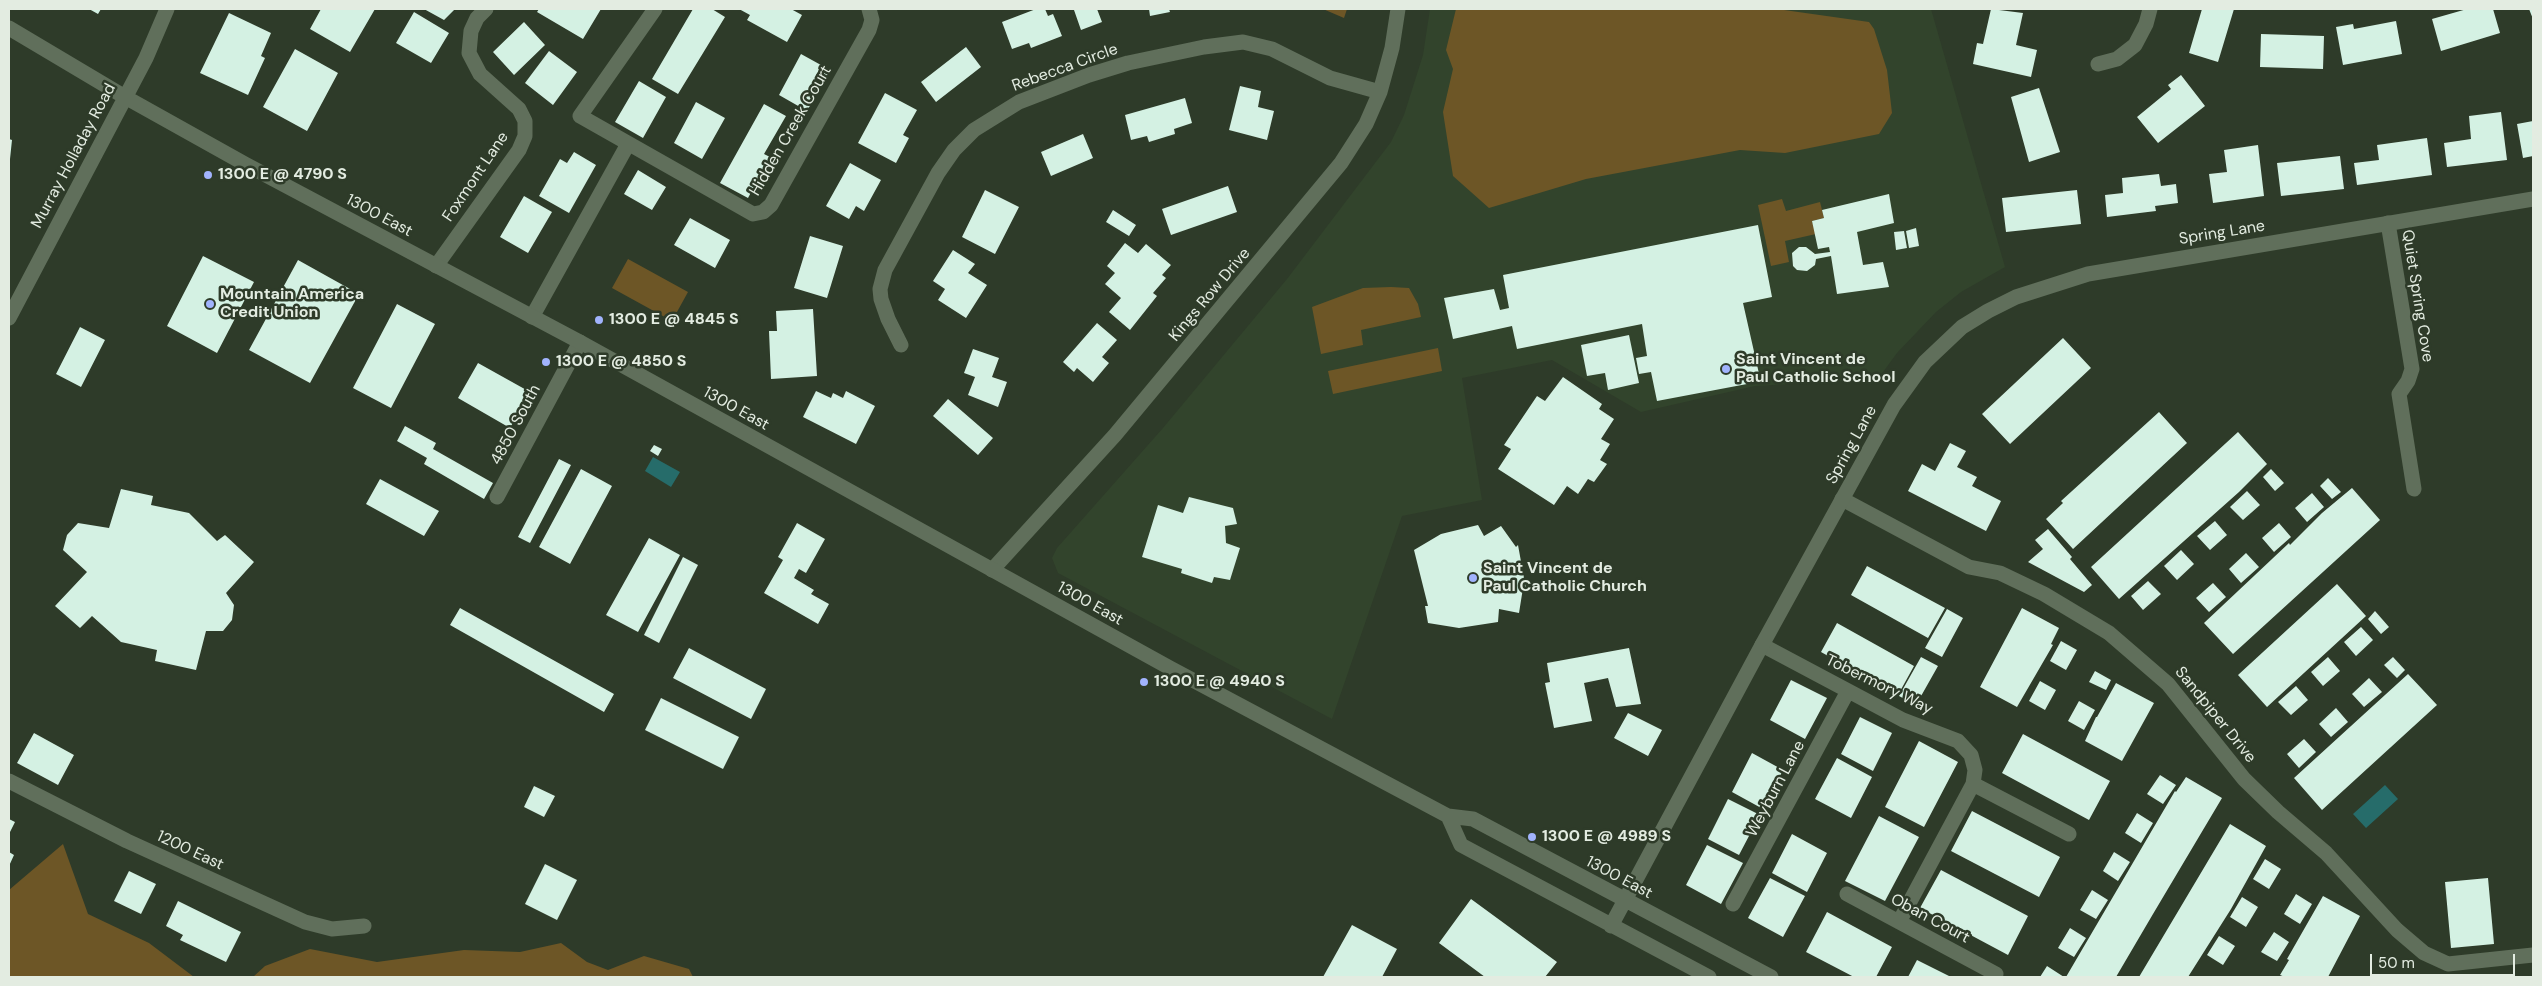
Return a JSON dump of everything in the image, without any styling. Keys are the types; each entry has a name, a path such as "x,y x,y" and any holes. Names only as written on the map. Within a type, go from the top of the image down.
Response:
{"street":[{"name":"Murray Holladay Road","path":"9,318 125,97 167,9"},
{"name":"Foxmont Lane","path":"436,266 519,150 525,136 524,121 519,109 480,74 469,54 470,31 477,18 486,9"},
{"name":"Hidden Creek Court","path":"655,9 580,116 748,212 763,212 771,204 869,30 872,20 869,9"},
{"name":"Kings Row Drive","path":"992,570 1121,428 1326,181 1366,124 1380,92 1391,55 1398,9"},
{"path":"2098,64 2117,59 2135,45 2146,24 2150,9"},
{"name":"1300 East","path":"9,28 125,97 580,342 992,570 1448,816 1473,819 1771,977"},
{"name":"Rebecca Circle","path":"901,345 881,299 882,279 889,261 938,173 954,150 974,130 1019,102 1089,74 1128,63 1204,47 1243,42 1272,49 1330,78 1380,92"},
{"path":"532,317 628,144"},
{"name":"Spring Lane","path":"1611,926 1894,405 1925,362 1962,327 2002,303 2039,288 2112,269 2533,199"},
{"name":"Quiet Spring Cove","path":"2388,224 2412,369 2408,381 2399,394 2414,489"},
{"name":"4850 South","path":"496,497 580,342"},
{"name":"Sandpiper Drive","path":"1842,500 1969,567 2000,573 2044,594 2109,633 2168,684 2244,779 2278,812 2326,853 2397,930 2424,953 2448,964 2533,955"},
{"name":"Tobermory Way","path":"1762,645 1903,720 1964,744 1974,762 1973,784 1899,922"},
{"name":"Weyburn Lane","path":"1734,904 1848,691"},
{"name":"1200 East","path":"9,781 127,841 305,922 332,929 364,926"},
{"path":"1973,784 2069,834"},
{"path":"1448,816 1461,845 1709,977"},
{"name":"Oban Court","path":"1846,894 1996,974"}],"shaded area":[{"path":"1323,9 1347,9 1344,18"},
{"name":"Saint Vincent de Paul Catholic School","path":"1430,9 1931,9 2005,267 1961,292 1936,312 1897,353 1878,379 1755,386 1641,412 1552,360 1462,378 1482,500 1402,516 1332,719 1058,573 1052,558 1057,548 1163,428 1287,279 1391,142 1404,115 1423,55"},
{"path":"1456,9 1777,9 1869,22 1874,29 1887,70 1892,113 1879,134 1785,153 1740,150 1586,179 1489,208 1453,176 1443,112 1453,69 1446,50"},
{"path":"1782,199 1786,211 1820,202 1824,218 1812,221 1816,234 1785,241 1789,262 1771,266 1758,205"},
{"path":"628,259 688,292 672,321 612,288"},
{"path":"1363,288 1409,288 1418,304 1421,317 1361,330 1363,345 1321,354 1312,307"},
{"path":"1438,348 1442,371 1333,394 1328,371"},
{"path":"63,844 88,914 149,943 194,977 9,977 9,890"},
{"path":"561,943 587,962 608,970 644,956 689,969 693,977 253,977 265,966 310,949 377,962 464,950 520,952"}],"water":[{"path":"653,457 680,472 671,487 645,471"},
{"path":"2385,785 2398,799 2366,828 2353,814"}],"building":[{"path":"89,9 101,9 98,14"},
{"path":"321,9 375,9 350,52 310,29"},
{"path":"424,9 455,9 444,20"},
{"path":"539,9 601,9 583,39 537,12"},
{"path":"693,9 712,9 725,17 678,94 652,79"},
{"path":"739,9 791,9 802,15 787,42 747,20 750,15"},
{"path":"1036,9 1045,9 1048,16 1053,14 1062,36 1031,48 1029,43 1012,49 1002,22"},
{"path":"1097,9 1102,22 1081,30 1074,10"},
{"path":"1149,9 1169,9 1170,12 1150,16"},
{"path":"1991,9 2023,13 2016,45 2037,50 2031,77 1973,64 1977,43 1983,44"},
{"path":"2202,9 2234,9 2218,62 2189,53"},
{"path":"2467,9 2493,9 2500,33 2441,51 2432,19"},
{"path":"2529,9 2533,9 2533,19"},
{"path":"414,12 449,33 431,63 396,43"},
{"path":"229,13 271,33 261,56 265,58 248,95 200,73"},
{"path":"2396,21 2402,54 2343,65 2336,27 2353,24 2354,29"},
{"path":"524,22 545,45 514,75 493,52"},
{"path":"2261,34 2324,36 2323,69 2260,67"},
{"path":"966,47 981,67 936,102 921,82"},
{"path":"295,49 338,73 307,131 263,107"},
{"path":"549,51 577,72 553,105 525,83"},
{"path":"801,54 830,70 807,111 779,95"},
{"path":"2181,75 2205,106 2158,143 2137,117 2171,89 2168,85"},
{"path":"639,81 666,97 643,138 615,122"},
{"path":"1240,86 1261,91 1258,107 1274,111 1267,140 1229,130"},
{"path":"2039,88 2060,152 2029,162 2011,97"},
{"path":"885,93 917,110 903,135 909,138 896,163 858,143"},
{"path":"1185,98 1192,123 1174,129 1175,134 1149,142 1147,136 1131,140 1125,115"},
{"path":"696,102 725,118 702,159 674,143"},
{"path":"764,104 786,116 764,154 770,157 748,198 720,183"},
{"path":"2501,112 2507,160 2447,167 2444,143 2471,139 2469,116"},
{"path":"2533,121 2533,156 2523,158 2517,124"},
{"path":"1083,134 1093,158 1051,176 1041,152"},
{"path":"2427,138 2432,175 2357,185 2354,163 2379,160 2377,145"},
{"path":"9,139 12,140 10,159 9,159"},
{"path":"2258,145 2264,196 2213,203 2209,174 2227,172 2224,150"},
{"path":"574,152 596,165 569,213 539,196 560,159 567,163"},
{"path":"2340,156 2344,189 2281,196 2277,163"},
{"path":"850,163 881,180 864,211 856,206 849,219 826,206"},
{"path":"638,170 666,187 652,210 624,194"},
{"path":"2159,174 2161,186 2176,184 2178,203 2155,206 2156,211 2107,217 2105,195 2123,193 2122,178"},
{"path":"1228,186 1237,212 1171,235 1162,209"},
{"path":"985,190 1019,207 995,254 962,237"},
{"path":"2077,190 2081,224 2006,232 2002,198"},
{"path":"1889,194 1894,223 1857,232 1863,265 1883,262 1889,287 1837,294 1831,256 1816,259 1815,265 1807,271 1797,270 1793,266 1792,253 1799,247 1806,247 1815,254 1830,252 1829,247 1818,249 1812,221 1824,218 1822,210"},
{"path":"524,196 552,212 528,253 500,237"},
{"path":"1113,210 1136,225 1129,236 1106,222"},
{"path":"690,218 730,240 715,268 674,245"},
{"path":"1758,225 1772,297 1743,303 1760,378 1747,381 1747,384 1657,401 1651,372 1639,374 1636,358 1647,356 1642,324 1517,349 1512,326 1453,339 1444,298 1494,289 1500,310 1509,308 1503,275"},
{"path":"1916,228 1919,246 1909,248 1906,231"},
{"path":"1904,231 1907,248 1896,250 1894,232"},
{"path":"810,236 843,246 827,298 794,288"},
{"path":"1125,243 1138,253 1146,244 1171,265 1162,275 1166,278 1153,293 1157,296 1130,330 1109,312 1121,298 1105,284 1115,273 1107,266"},
{"path":"953,250 975,264 968,273 987,285 966,318 938,300 945,289 933,281"},
{"name":"Mountain America Credit Union","path":"203,256 254,282 217,353 167,326"},
{"path":"298,260 359,294 310,383 249,350"},
{"path":"397,304 435,324 391,408 353,388"},
{"path":"813,309 817,376 771,379 769,331 777,331 776,311"},
{"path":"1097,323 1117,340 1102,357 1109,363 1093,382 1077,368 1074,372 1063,362"},
{"path":"80,327 105,340 81,387 56,374"},
{"path":"1629,335 1639,383 1608,390 1605,373 1587,376 1581,345"},
{"path":"2063,338 2091,368 2010,444 1982,414"},
{"path":"973,349 999,358 992,377 1007,382 998,407 968,395 975,377 964,373"},
{"path":"478,363 530,392 510,428 458,398"},
{"path":"1563,377 1602,404 1599,409 1614,419 1601,439 1610,444 1600,460 1607,464 1594,482 1588,479 1578,494 1567,486 1554,505 1498,469 1511,449 1504,445 1537,396 1545,401"},
{"path":"816,391 831,398 833,393 843,398 846,391 875,406 856,444 803,417"},
{"path":"948,399 993,438 978,455 933,416"},
{"path":"2159,412 2187,443 2073,549 2046,519 2063,503 2061,501"},
{"path":"405,426 436,443 433,449 493,483 484,499 424,464 427,458 397,441"},
{"path":"2238,432 2267,464 2239,492 2119,599 2091,567"},
{"path":"1950,443 1966,451 1957,467 1977,477 1972,486 2001,501 1986,531 1908,491 1922,464 1935,471"},
{"path":"654,445 662,449 658,456 650,451"},
{"path":"559,459 571,465 530,543 518,537"},
{"path":"581,469 612,486 570,564 539,547"},
{"path":"2271,469 2284,483 2275,491 2263,477"},
{"path":"2328,478 2341,492 2332,499 2320,486"},
{"path":"380,479 439,511 424,536 366,504"},
{"path":"2352,488 2380,520 2233,654 2204,623 2289,543 2290,545 2322,513"},
{"path":"121,489 153,496 151,505 189,513 217,541 225,535 254,562 226,593 234,605 232,620 223,631 206,631 196,670 155,661 157,650 121,642 92,616 80,628 55,606 87,572 63,550 67,535 78,523 109,528"},
{"path":"2247,491 2260,505 2243,520 2230,507"},
{"path":"2312,493 2324,507 2307,522 2295,508"},
{"path":"1189,497 1233,508 1237,524 1225,526 1226,543 1240,548 1230,580 1214,577 1212,583 1181,573 1182,569 1142,557 1158,505 1183,513"},
{"path":"2215,521 2227,535 2210,550 2197,536"},
{"path":"797,523 825,539 806,573 799,569 794,578 814,590 811,594 829,604 818,624 764,593 783,560 778,557"},
{"path":"2279,523 2291,537 2274,552 2262,538"},
{"name":"Saint Vincent de Paul Catholic Church","path":"1478,525 1484,536 1501,526 1516,547 1518,545 1526,589 1523,588 1519,613 1499,609 1498,622 1459,628 1428,623 1425,606 1428,606 1414,550 1441,534"},
{"path":"2048,529 2072,557 2070,559 2092,585 2084,592 2028,562 2043,549 2035,540"},
{"path":"649,538 680,555 638,632 606,615"},
{"path":"2181,550 2194,564 2177,580 2164,566"},
{"path":"2246,553 2259,567 2241,583 2229,569"},
{"path":"683,557 698,565 659,643 644,635"},
{"path":"1867,566 1945,608 1928,638 1851,595"},
{"path":"2148,581 2161,594 2143,610 2131,596"},
{"path":"2213,583 2226,597 2209,612 2196,598"},
{"path":"2337,584 2366,616 2267,707 2238,675"},
{"path":"460,608 614,694 604,712 450,625"},
{"path":"2022,608 2059,628 2051,644 2053,645 2017,707 1980,687"},
{"path":"1947,609 1963,618 1942,657 1925,648"},
{"path":"2375,611 2389,627 2381,634 2368,619"},
{"path":"1837,623 1914,666 1898,695 1821,652"},
{"path":"2361,627 2373,640 2356,656 2344,642"},
{"path":"2061,641 2077,650 2066,670 2050,661"},
{"path":"689,648 766,689 751,719 673,678"},
{"path":"1629,648 1641,704 1616,707 1608,678 1584,683 1592,721 1554,728 1545,683 1550,682 1547,663"},
{"path":"1921,657 1938,666 1916,705 1899,696"},
{"path":"2328,657 2340,671 2323,686 2311,672"},
{"path":"2393,657 2405,670 2397,678 2384,665"},
{"path":"2095,671 2111,680 2106,690 2089,682"},
{"path":"2408,674 2437,705 2322,810 2294,778"},
{"path":"2369,678 2382,692 2364,707 2352,694"},
{"path":"1791,680 1827,698 1805,739 1770,720"},
{"path":"2040,681 2056,690 2045,710 2029,701"},
{"path":"2116,683 2154,703 2122,761 2085,741 2096,717"},
{"path":"2296,686 2308,700 2291,715 2278,702"},
{"path":"661,698 739,737 723,769 645,730"},
{"path":"2079,701 2095,710 2084,730 2068,721"},
{"path":"2336,708 2348,722 2331,737 2319,724"},
{"path":"1628,713 1662,730 1648,756 1614,738"},
{"path":"1860,717 1892,733 1873,771 1841,754"},
{"path":"34,733 74,755 58,785 17,763"},
{"path":"2023,734 2110,781 2089,820 2002,773"},
{"path":"2304,739 2316,752 2299,768 2287,754"},
{"path":"1919,741 1958,762 1924,827 1885,807"},
{"path":"1752,753 1783,770 1763,809 1732,792"},
{"path":"1837,758 1872,777 1851,818 1815,799"},
{"path":"2160,775 2176,785 2163,804 2147,794"},
{"path":"2186,777 2222,798 2116,977 2066,977 2175,791"},
{"path":"534,786 555,796 544,817 524,807"},
{"path":"1728,799 1760,815 1739,855 1708,839"},
{"path":"1972,811 2060,857 2039,897 1951,851"},
{"path":"2137,813 2153,823 2141,843 2125,833"},
{"path":"1879,816 1919,837 1885,901 1845,881"},
{"path":"9,819 15,822 9,834"},
{"path":"2230,824 2266,846 2231,909 2188,977 2139,977"},
{"path":"1792,834 1827,853 1807,892 1772,873"},
{"path":"1707,845 1743,863 1721,904 1686,885"},
{"path":"9,852 14,855 9,866"},
{"path":"2114,852 2130,862 2118,881 2103,871"},
{"path":"2265,859 2281,869 2269,889 2253,879"},
{"path":"545,864 577,880 557,920 525,904"},
{"path":"1941,870 2028,916 2008,955 1920,908"},
{"path":"129,871 156,884 141,914 114,901"},
{"path":"1770,878 1805,896 1783,937 1748,918"},
{"path":"2488,878 2494,944 2451,948 2445,882"},
{"path":"2092,890 2108,900 2096,919 2080,910"},
{"path":"2296,894 2312,904 2300,924 2284,914"},
{"path":"2323,896 2360,916 2328,977 2285,977 2280,975 2289,960 2287,959"},
{"path":"2242,897 2258,907 2246,927 2230,917"},
{"path":"1471,899 1557,962 1545,977 1485,977 1439,943"},
{"path":"178,901 241,932 226,962 180,940 183,935 166,926"},
{"path":"1827,912 1892,947 1876,977 1854,977 1806,952"},
{"path":"1352,925 1397,949 1382,977 1323,977"},
{"path":"2070,928 2086,938 2074,957 2058,948"},
{"path":"2274,932 2289,942 2277,961 2261,952"},
{"path":"2219,936 2235,946 2223,965 2207,955"},
{"path":"1917,960 1951,977 1908,977"},
{"path":"2047,966 2064,977 2040,977"}],"place":[{"name":"1300 E @ 4790 S","path":"208,175"},
{"name":"Mountain America Credit Union","path":"210,304"},
{"name":"1300 E @ 4845 S","path":"599,320"},
{"name":"1300 E @ 4850 S","path":"546,362"},
{"name":"Saint Vincent de Paul Catholic School","path":"1726,369"},
{"name":"Saint Vincent de Paul Catholic Church","path":"1473,578"},
{"name":"1300 E @ 4940 S","path":"1144,682"},
{"name":"1300 E @ 4989 S","path":"1532,837"}]}
